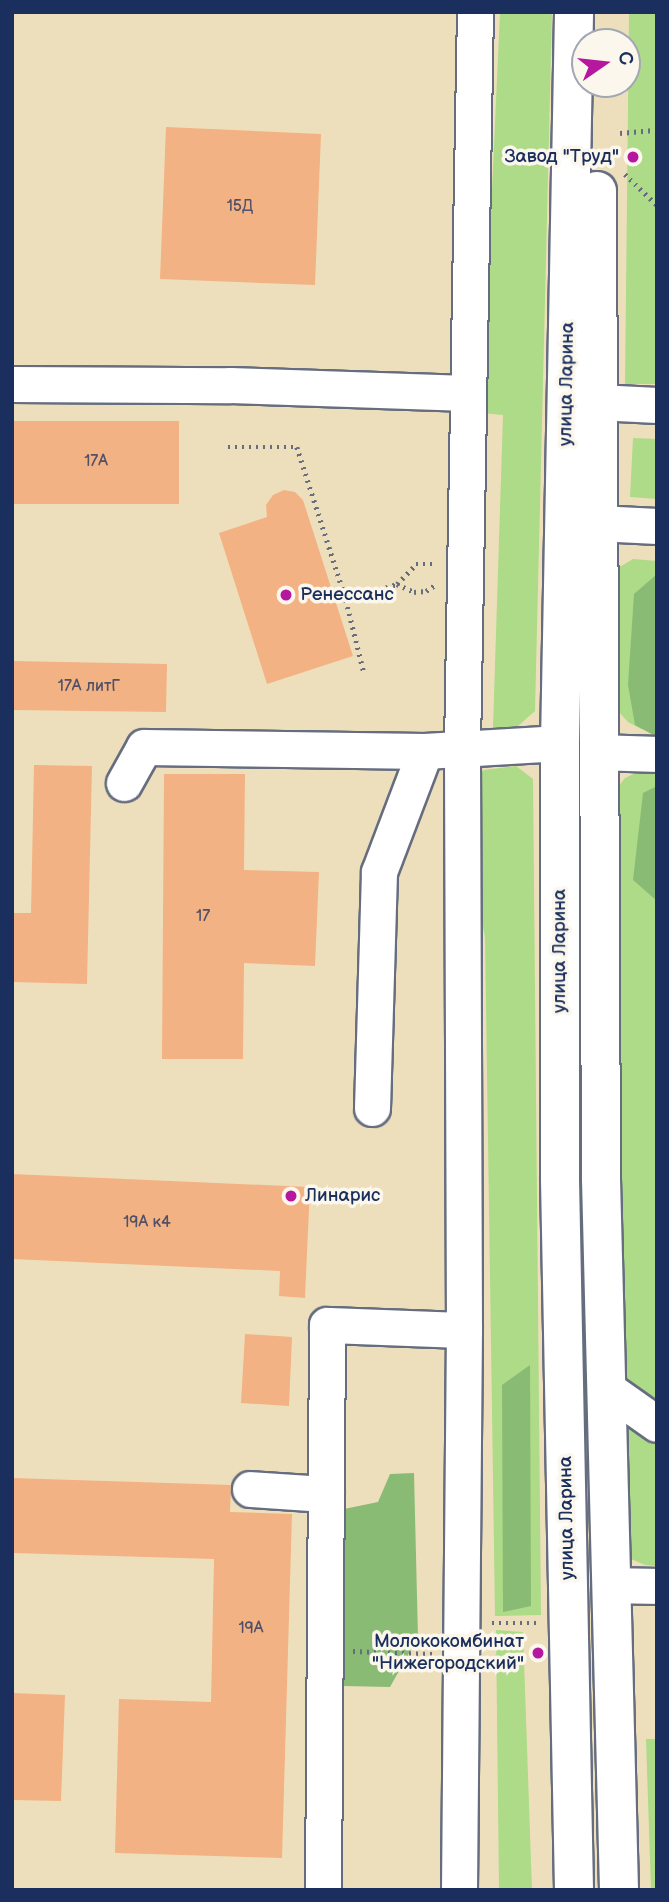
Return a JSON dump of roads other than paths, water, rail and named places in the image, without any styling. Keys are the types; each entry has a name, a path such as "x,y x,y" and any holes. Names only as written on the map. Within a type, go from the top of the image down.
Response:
{"main road":[{"name":"улица Ларина","path":"574,12 559,743 560,1178 574,1890"},
{"name":"улица Ларина","path":"598,98 598,752 606,1388 619,1890"}],"lane":[{"path":"458,1890 464,1330 462,747 475,12"},
{"path":"12,384 230,385 468,393"},
{"path":"597,402 657,405"},
{"path":"597,523 657,526"},
{"path":"124,783 144,747 425,751 559,743"},
{"path":"372,1108 379,872 425,751"},
{"path":"598,752 657,754"},
{"path":"323,1890 327,1325 464,1330"},
{"path":"606,1388 657,1424"},
{"path":"250,1489 326,1494"},
{"path":"611,1585 657,1586"}],"place":[{"name":"Завод \"Труд\"","path":"633,157"},
{"name":"Ренессанс","path":"286,595"},
{"name":"Линарис","path":"291,1196"},
{"name":"Молококомбинат \"Нижегородский\"","path":"538,1653"}]}
